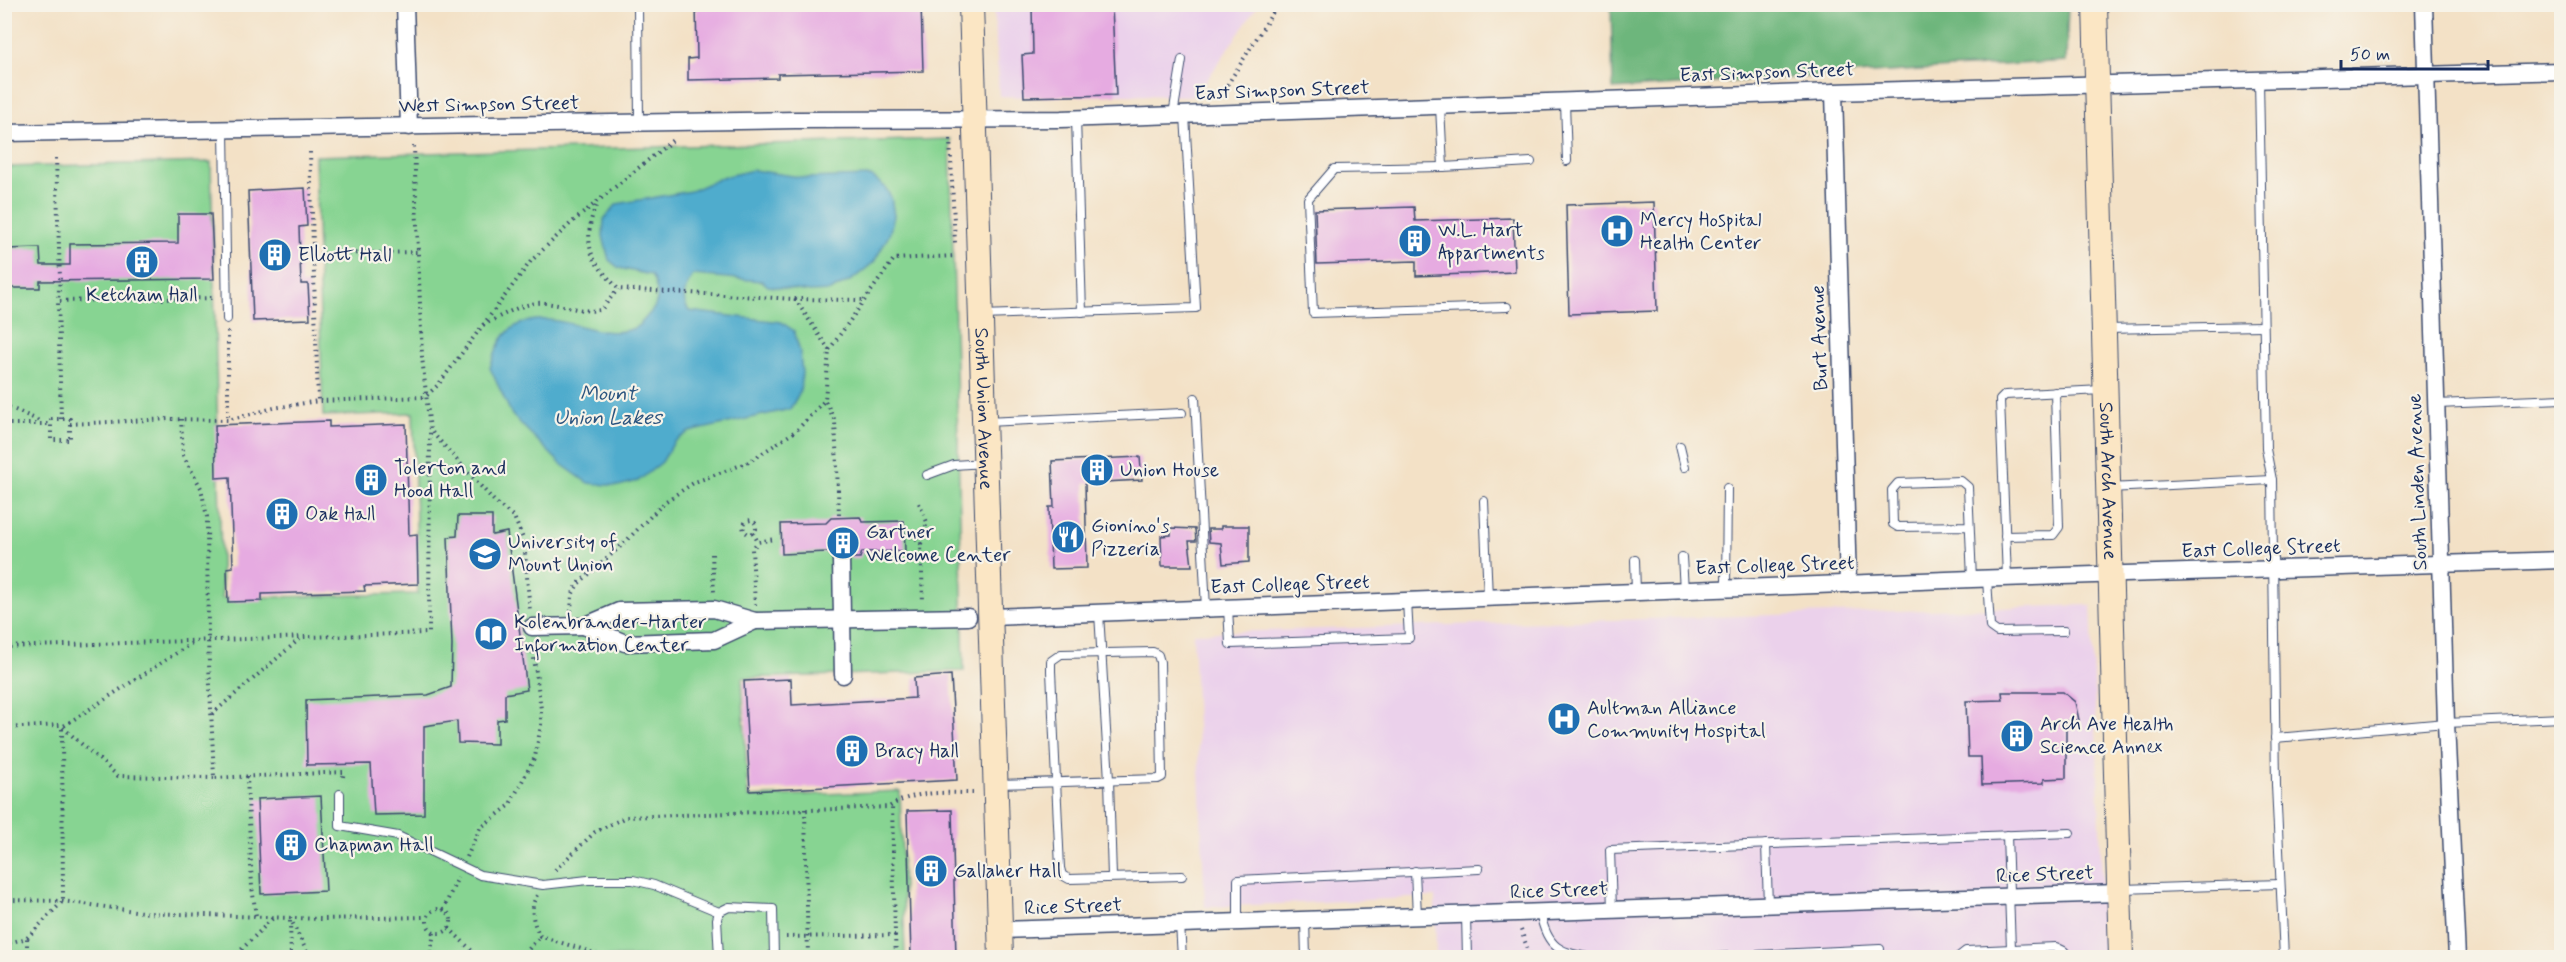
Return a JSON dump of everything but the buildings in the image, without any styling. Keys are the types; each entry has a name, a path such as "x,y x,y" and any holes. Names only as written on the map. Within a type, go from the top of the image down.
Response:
{"main road":[{"name":"South Union Avenue","path":"971,4 986,463 980,617 996,784 1001,957"},
{"name":"South Arch Avenue","path":"2095,4 2121,957"}],"street":[{"path":"405,4 410,127"},
{"name":"South Linden Avenue","path":"2424,4 2446,723 2457,957"},
{"name":"East Simpson Street","path":"975,120 2562,71"},
{"name":"Burt Avenue","path":"1834,92 1848,584"},
{"name":"West Simpson Street","path":"4,133 975,120"},
{"path":"841,558 843,675"},
{"name":"East College Street","path":"755,621 1099,613 2111,574 2562,560"},
{"path":"532,627 577,626 619,611 714,609 755,621"},
{"path":"577,626 625,643 714,640 755,621"},
{"name":"Rice Street","path":"1000,930 2009,897 2119,891"}],"lane":[{"path":"638,4 639,123"},
{"path":"981,315 1196,308 1179,115 1182,60"},
{"path":"2259,80 2266,449 2272,480 2274,546 2271,569 2275,738 2284,957"},
{"path":"1565,102 1567,161"},
{"path":"1440,106 1443,167"},
{"path":"1076,118 1082,312"},
{"path":"224,130 228,319"},
{"path":"1507,308 1314,313 1308,199 1334,169 1443,167 1531,162"},
{"path":"2104,329 2263,326"},
{"path":"2007,578 2000,400 2005,394 2106,390"},
{"path":"2005,536 2053,535 2060,527 2055,392"},
{"path":"1195,398 1206,609"},
{"path":"2437,404 2562,399"},
{"path":"985,422 1182,413"},
{"path":"1680,446 1685,467"},
{"path":"927,475 954,465 986,463"},
{"path":"2109,489 2255,483 2272,480"},
{"path":"1969,526 1899,528 1893,524 1892,489 1898,483 1961,481 1968,487 1969,526 1990,627 1997,632 2064,631"},
{"path":"1726,588 1727,488"},
{"path":"1484,501 1488,598"},
{"path":"1682,557 1684,590"},
{"path":"1635,560 1636,592"},
{"path":"1228,608 1230,644 1409,638 1407,601"},
{"path":"1099,613 1109,780 1112,878"},
{"path":"996,784 1057,782 1109,780 1158,779 1163,776 1158,655 1149,651 1061,654 1052,661 1057,782 1060,868 1062,875 1069,879 1182,876"},
{"path":"2275,738 2446,723 2562,718"},
{"path":"340,794 340,826 398,836 480,875 543,885 588,880 633,880 665,889 720,912"},
{"path":"1612,910 1610,850 2070,832"},
{"path":"2007,835 2011,949"},
{"path":"1766,844 1768,905"},
{"path":"1238,922 1238,880 1479,869"},
{"path":"1415,871 1416,916"},
{"path":"2119,891 2280,884"},
{"path":"719,957 717,919 720,912 729,907 773,909 774,957"},
{"path":"1540,912 1544,933 1557,948 1595,957"},
{"path":"1466,915 1467,957"},
{"path":"1305,920 1306,957"},
{"path":"1180,924 1182,957"},
{"path":"1958,957 1966,951 2056,947 2069,957"},
{"path":"1696,957 1880,949"}],"path":[{"path":"1220,98 1278,4"},
{"path":"70,424 181,419 228,420 274,408 318,401 425,397 438,385 531,261 571,223 674,140 675,123"},
{"path":"4,647 429,633 430,430 425,397 414,146"},
{"path":"310,152 318,401"},
{"path":"56,158 61,419"},
{"path":"596,205 591,219 590,235 594,258 618,289 656,293 863,300"},
{"path":"313,254 419,252"},
{"path":"839,515 835,421 825,400 829,350 894,259 955,256"},
{"path":"483,325 525,305 544,303 589,312 601,310 618,289"},
{"path":"58,301 227,298"},
{"path":"794,299 829,350"},
{"path":"228,319 228,420"},
{"path":"577,626 572,595 579,584 666,501 695,482 755,458 797,429 825,400"},
{"path":"4,405 45,424"},
{"path":"51,419 70,419 70,440 51,440 51,424 51,419"},
{"path":"181,419 183,455 201,489 207,517 208,640 214,778"},
{"path":"4,424 51,424"},
{"path":"430,430 496,503 514,517 524,541 533,656 541,709 541,725 535,757 509,806 480,828 443,910"},
{"path":"919,503 927,522 921,544 924,618"},
{"path":"753,533 758,542"},
{"path":"905,535 916,538 921,544"},
{"path":"755,621 752,549 758,542 775,539"},
{"path":"712,554 714,609"},
{"path":"211,715 303,637"},
{"path":"4,728 62,727 195,640"},
{"path":"62,727 118,776 214,778 344,772"},
{"path":"4,945 27,938 63,901 62,727"},
{"path":"247,776 252,887 256,916"},
{"path":"610,957 540,936 532,921 534,900 557,867 595,832 627,817 889,807 903,797 929,793 973,793"},
{"path":"892,805 896,957"},
{"path":"805,809 808,957"},
{"path":"8,900 63,901 149,913 290,918 428,917"},
{"path":"430,957 434,932 427,923 428,917 434,910 443,910 451,917 449,928 445,932 434,932"},
{"path":"233,957 274,917"},
{"path":"290,918 291,957"},
{"path":"290,918 310,957"},
{"path":"1516,926 1523,932 1529,953 1533,957"},
{"path":"449,928 479,957"},
{"path":"774,938 895,935"},
{"path":"521,957 540,936"},
{"path":"27,938 27,957"}],"shaded area":[{"path":"994,5 1258,5 1196,96 1024,97 999,96"},
{"name":"Aultman Alliance Community Hospital","path":"2091,605 2105,957 1436,957 1435,897 1205,907 1193,633"}],"green space":[{"path":"1611,5 2068,5 2066,61 1613,89"},
{"name":"University of Mount Union","path":"950,139 964,671 742,678 748,797 900,791 905,957 5,957 5,167 211,162 222,598 418,594 413,413 323,416 315,156"}],"water":[{"name":"Mount Union Lakes","path":"753,170 806,178 871,176 885,187 891,197 894,216 889,235 874,262 853,279 830,291 810,292 768,286 762,281 693,275 684,297 689,311 781,322 794,331 800,352 802,373 800,392 790,409 689,432 674,442 662,462 638,481 618,486 588,483 561,464 512,415 490,368 500,342 514,327 535,320 564,322 607,331 621,331 636,327 656,304 655,284 651,275 619,268 609,260 603,236 604,219 617,204 691,191 723,177"}],"place":[{"name":"Mercy Hospital Health Center","path":"1617,231"},
{"name":"W.L. Hart Appartments","path":"1415,241"},
{"name":"Elliott Hall","path":"275,255"},
{"name":"Ketcham Hall","path":"142,262"},
{"name":"Union House","path":"1097,470"},
{"name":"Tolerton and Hood Hall","path":"371,480"},
{"name":"Oak Hall","path":"282,514"},
{"name":"Gionino's Pizzeria","path":"1068,537"},
{"name":"Gartner Welcome Center","path":"843,543"},
{"name":"University of Mount Union","path":"485,554"},
{"name":"Kolenbrander-Harter Information Center","path":"491,634"},
{"name":"Aultman Alliance Community Hospital","path":"1564,719"},
{"name":"Arch Ave Health Science Annex","path":"2017,736"},
{"name":"Bracy Hall","path":"852,751"},
{"name":"Chapman Hall","path":"291,845"},
{"name":"Gallaher Hall","path":"931,871"}]}
